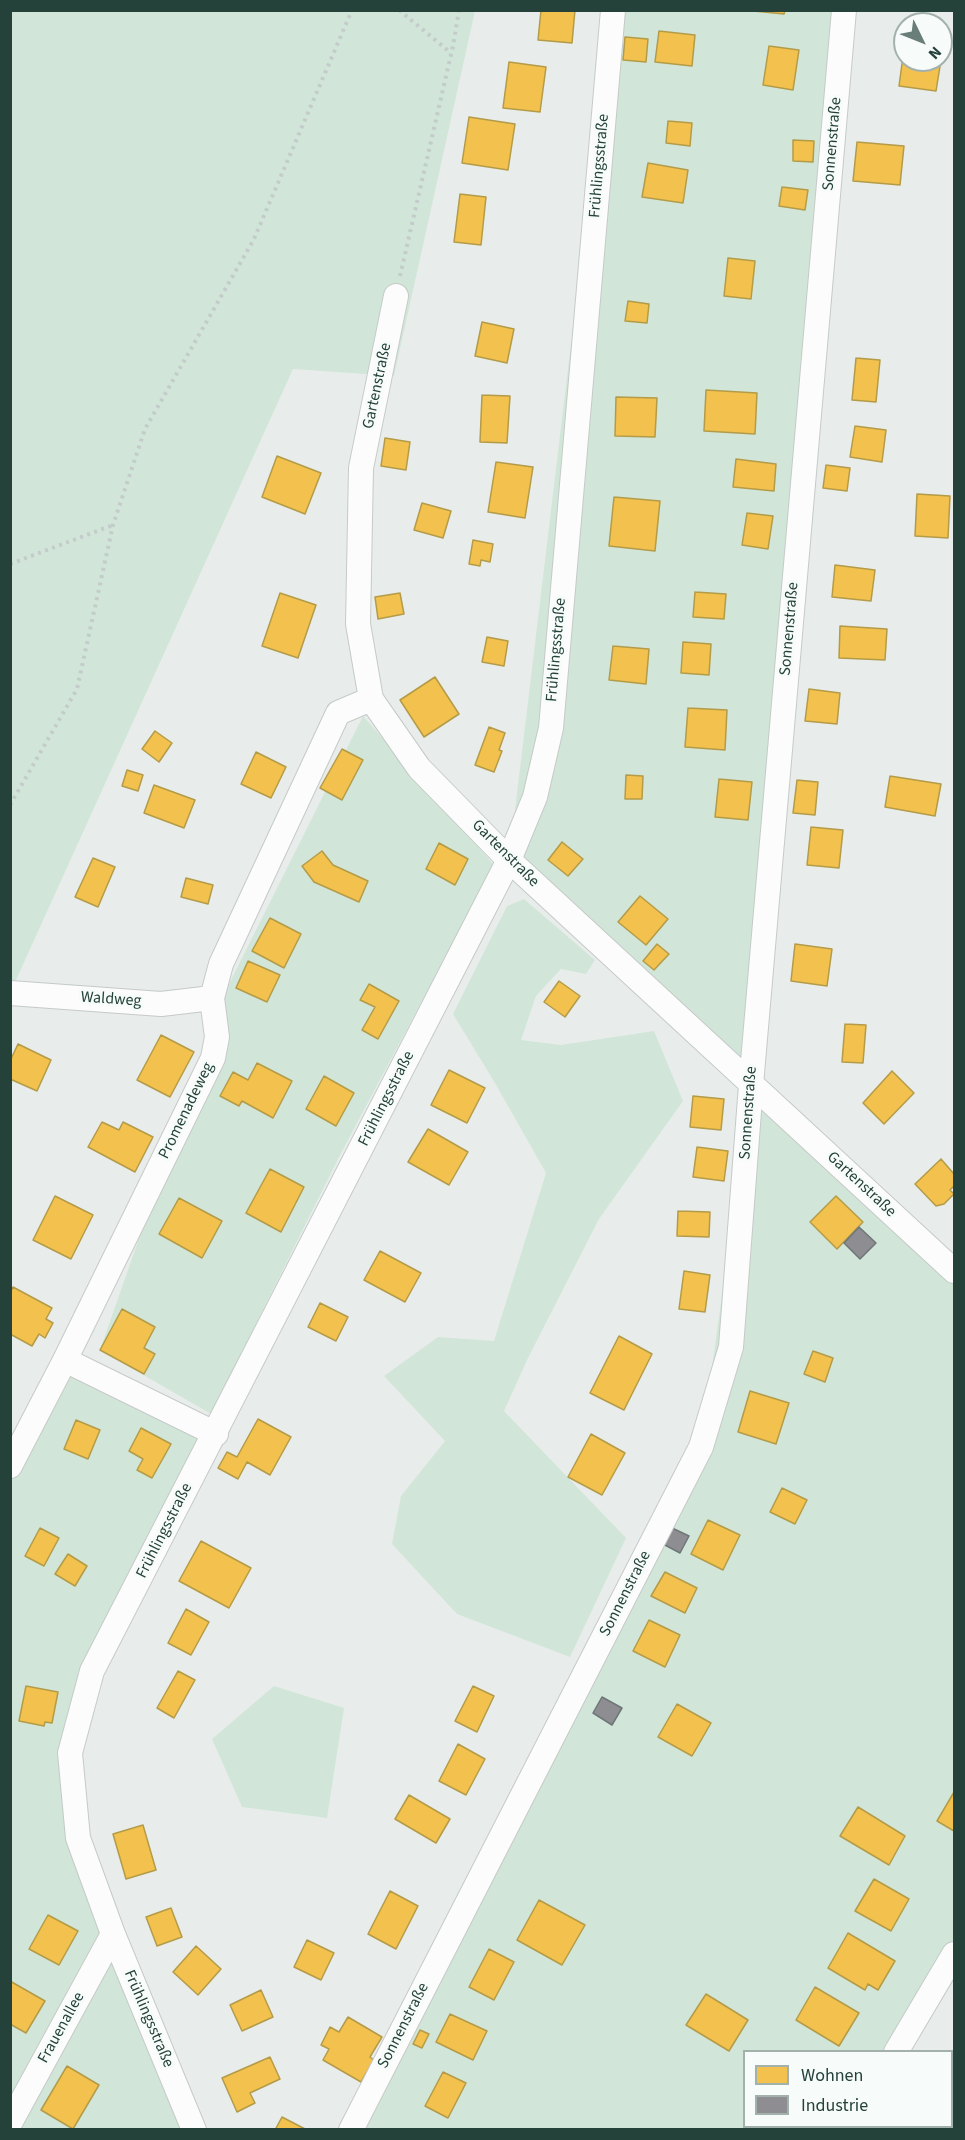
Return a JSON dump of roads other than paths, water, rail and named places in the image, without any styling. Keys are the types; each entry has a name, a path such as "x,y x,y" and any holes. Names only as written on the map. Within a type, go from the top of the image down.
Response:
{"street":[{"name":"Frühlingsstraße","path":"194,2130 113,1935 78,1838 70,1754 92,1671 216,1434 509,860 535,797 550,728 614,10"},
{"name":"Sonnenstraße","path":"351,2130 701,1447 731,1347 751,1084 844,10"},
{"name":"Gartenstraße","path":"396,296 361,468 358,624 371,699 419,768 509,860 954,1271"},
{"name":"Promenadeweg","path":"10,1466 65,1360 213,1058 217,1037 212,998 221,964 338,713 371,699"},
{"name":"Waldweg","path":"10,993 161,1004 212,998"},
{"path":"65,1360 216,1434"},
{"name":"Frauenallee","path":"10,2122 113,1935"},
{"path":"897,2050 954,1954"}]}
